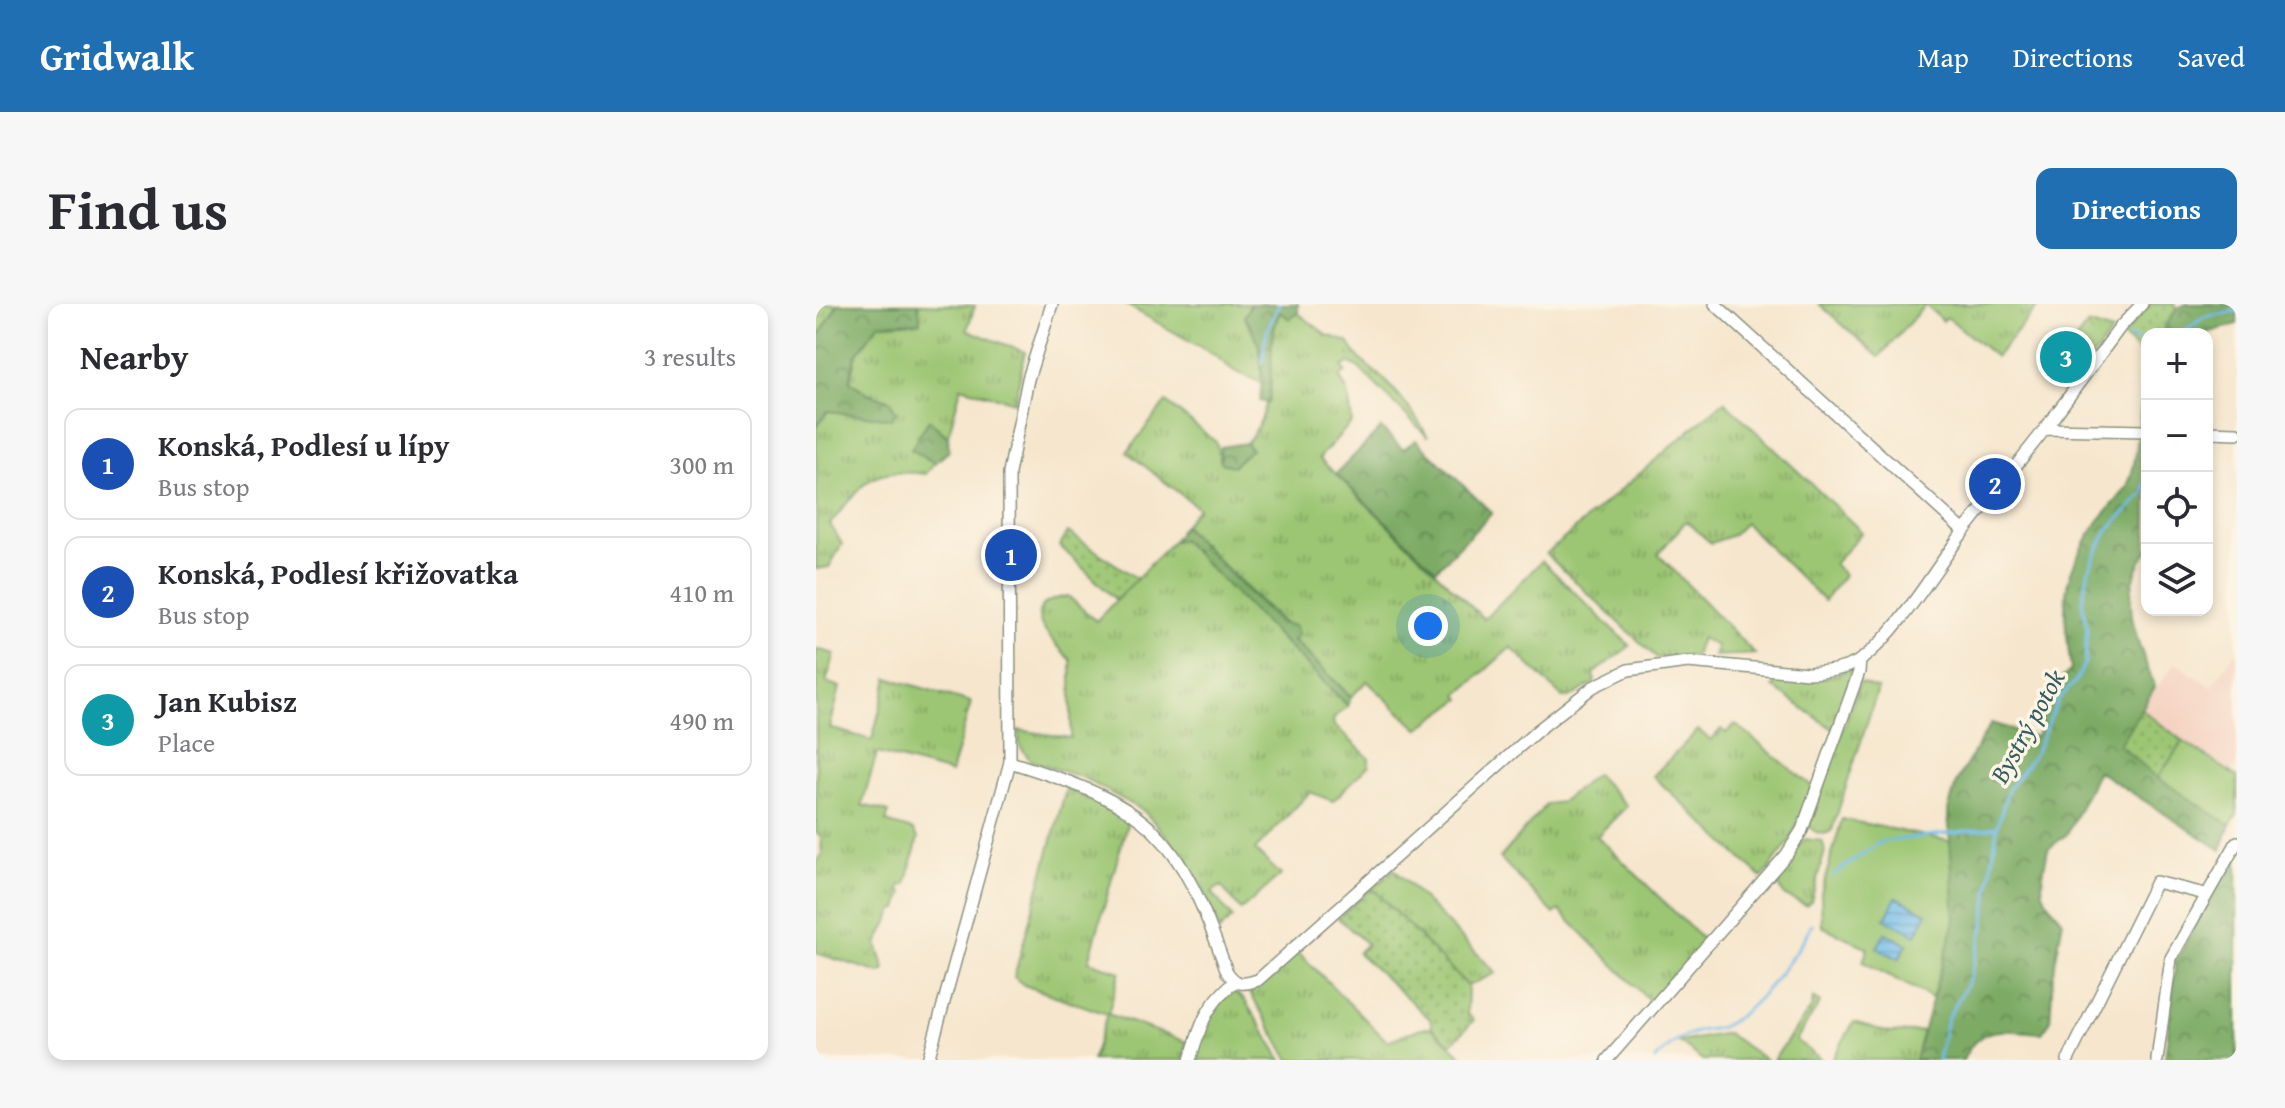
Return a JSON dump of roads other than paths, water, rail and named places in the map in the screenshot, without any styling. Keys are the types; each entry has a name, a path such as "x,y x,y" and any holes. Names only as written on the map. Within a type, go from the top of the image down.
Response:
{"street":[{"path":"928,1060 1010,762 1009,473 1028,379 1052,304"},
{"path":"1715,304 1964,531"},
{"path":"1234,982 1244,985 1258,980 1572,700 1610,678 1649,665 1679,662 1808,673 1829,671 1860,660 1890,630 2121,326 2142,304"},
{"path":"2045,429 2141,431"},
{"path":"2213,432 2237,433"},
{"path":"1607,1060 1787,854 1802,830 1859,672 1860,660"},
{"path":"1010,762 1117,802 1151,826 1193,884 1234,982"},
{"path":"2157,1060 2171,958 2237,842"},
{"path":"2068,1060 2156,882 2205,894"},
{"path":"1190,1060 1203,1016 1214,999 1234,982"}],"water":[{"path":"1896,897 1927,913 1916,935 1885,919"},
{"path":"1885,933 1907,944 1899,959 1877,948"}],"waterway":[{"path":"1262,362 1266,334 1279,304"},
{"name":"Bystrý potok","path":"2189,328 2204,317 2237,311"},
{"path":"2129,336 2141,342"},
{"name":"Bystrý potok","path":"1938,1060 1947,1019 1970,979 1984,926 1997,827 2008,790 2036,752 2058,700 2076,681 2085,662 2087,628 2082,602 2089,568 2107,531 2145,492 2147,472"},
{"path":"1833,875 1880,842 1997,827"},
{"path":"1655,1060 1684,1037 1721,1027 1747,1009 1785,967 1812,924"}],"place":[{"name":"Jan Kubisz","path":"2066,357"},
{"name":"Konská, Podlesí křižovatka","path":"1995,484"},
{"name":"Konská, Podlesí u lípy","path":"1011,555"}]}
